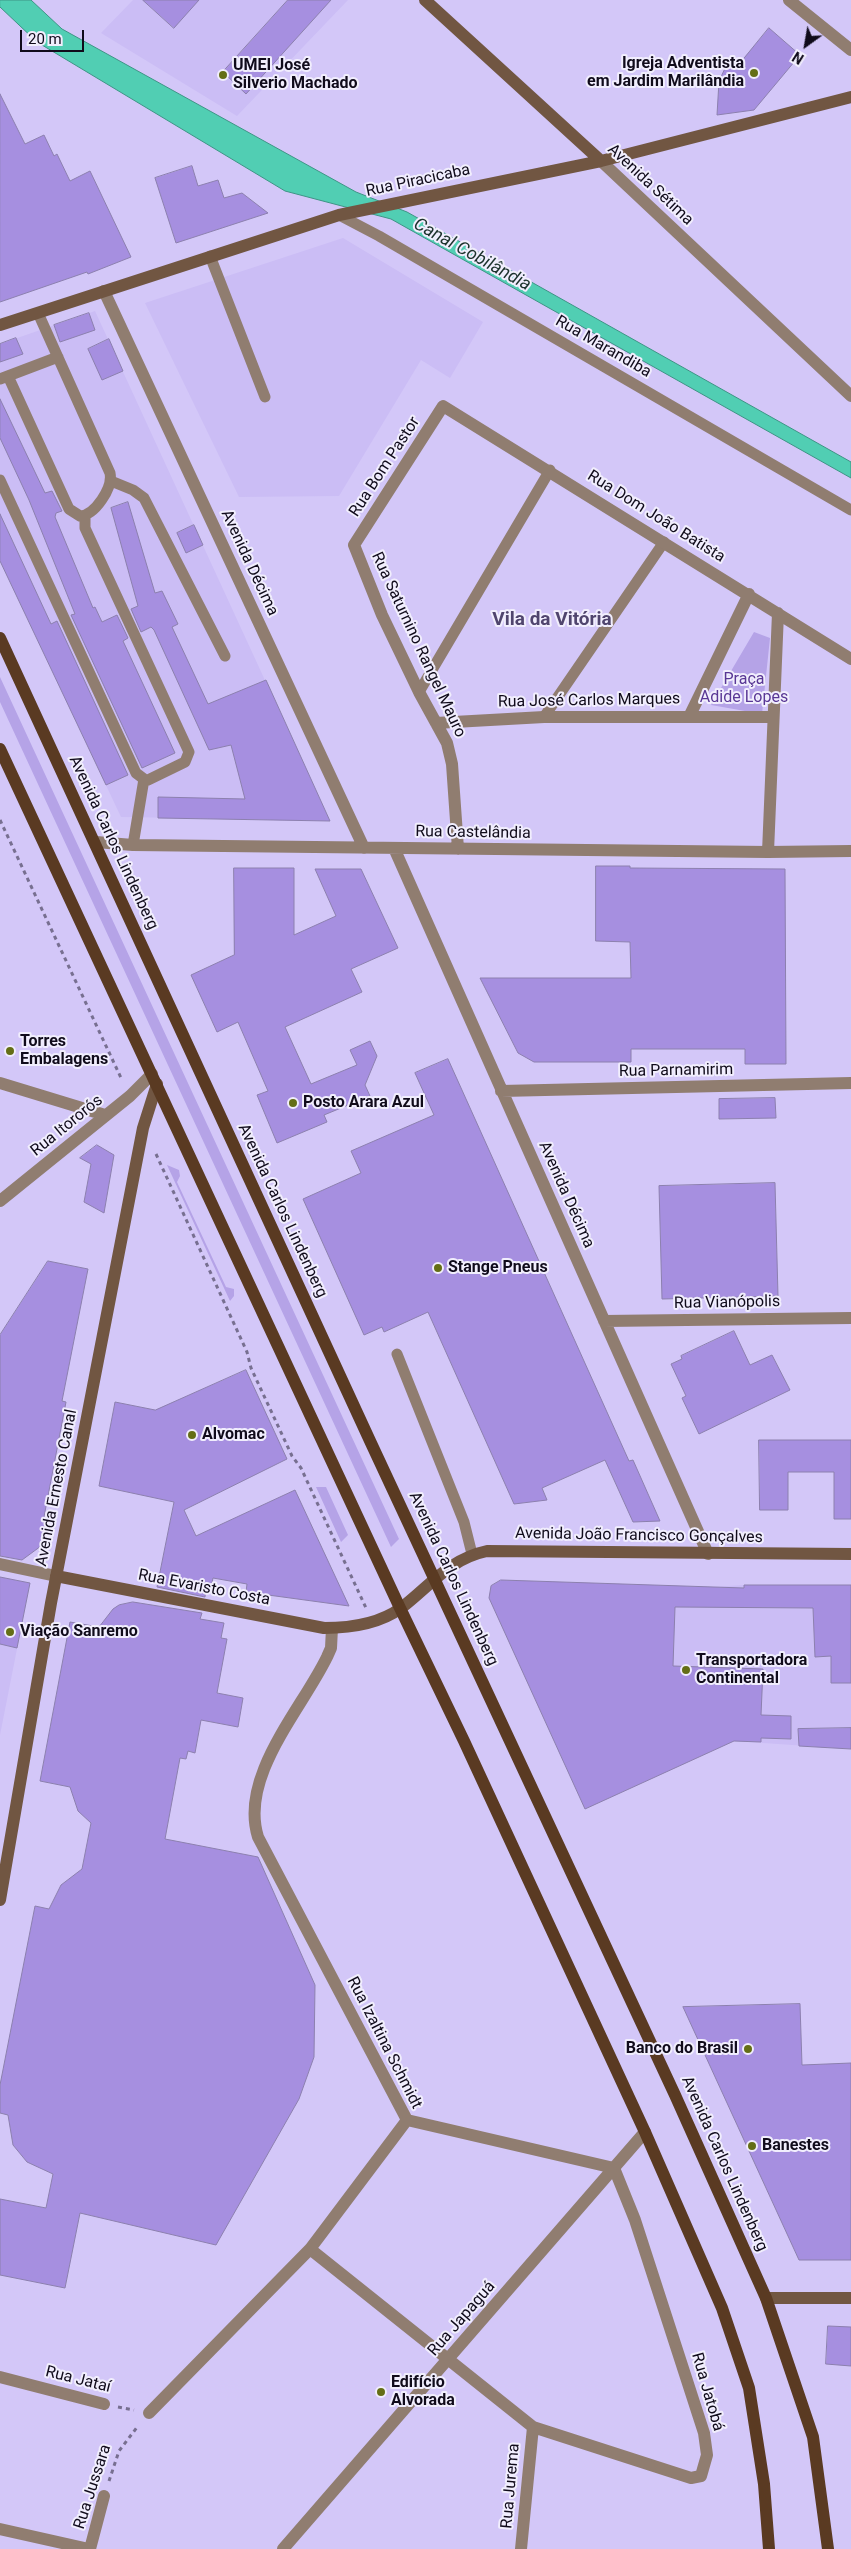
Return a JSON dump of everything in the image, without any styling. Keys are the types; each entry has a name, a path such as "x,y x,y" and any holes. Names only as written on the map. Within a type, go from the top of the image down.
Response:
{"main road":[{"name":"Avenida Carlos Lindenberg","path":"0,638 675,2095 766,2298 813,2437 828,2549"},
{"path":"0,749 400,1608 464,1741 645,2132 722,2308 749,2388 764,2484 770,2549"}],"street":[{"name":"Avenida Sétima","path":"425,0 601,161 851,396"},
{"path":"789,0 851,50"},
{"name":"Rua Piracicaba","path":"0,325 343,214 413,198 601,161 851,97"},
{"name":"Avenida Décima","path":"104,291 364,848"},
{"name":"Rua Dom João Batista","path":"443,406 550,470 851,659"},
{"name":"Rua Bom Pastor","path":"354,545 443,406"},
{"name":"Rua Saturnino Rangel Mauro","path":"354,545 382,616 419,692 447,743 452,764 458,848"},
{"path":"690,716 749,594"},
{"path":"768,852 772,717 778,613"},
{"name":"Rua José Carlos Marques","path":"436,723 544,717 772,717"},
{"name":"Rua Castelândia","path":"96,842 133,845 364,848 768,852 851,851"},
{"name":"Avenida Décima","path":"394,848 708,1554"},
{"name":"Rua Itororós","path":"0,1201 130,1096 154,1079"},
{"name":"Avenida Ernesto Canal","path":"0,1900 56,1576 154,1079"},
{"path":"0,1083 105,1116"},
{"name":"Rua Parnamirim","path":"501,1091 851,1083"},
{"name":"Rua Vianópolis","path":"604,1320 851,1318"},
{"name":"Avenida João Francisco Gonçalves","path":"400,1608 446,1568 472,1554 487,1550 708,1554 851,1554"},
{"name":"Rua Evaristo Costa","path":"0,1564 332,1628 356,1626 400,1608"},
{"name":"Rua Izaltina Schmidt","path":"149,2413 310,2249 407,2120 258,1837 254,1825 253,1812 256,1792 284,1731 327,1657 332,1628"},
{"path":"407,2120 614,2168"},
{"name":"Rua Japaguá","path":"283,2549 645,2132"},
{"name":"Rua Jatobá","path":"310,2249 533,2427 691,2478 701,2476 707,2455 697,2406 635,2220 614,2168"},
{"path":"766,2298 851,2298"},
{"name":"Rua Jataí","path":"0,2377 104,2404"},
{"name":"Rua Jurema","path":"521,2549 533,2427"},
{"name":"Rua Jussara","path":"90,2549 104,2496"},
{"path":"0,2529 90,2549"}],"lane":[{"name":"Rua Marandiba","path":"343,214 851,510"},
{"path":"210,256 265,397"},
{"path":"38,312 110,473 111,481 92,510 85,516 75,515 69,509 4,377 58,357"},
{"path":"419,692 550,470"},
{"path":"0,480 136,773 144,779 153,779 185,762 189,752 85,528 85,516"},
{"path":"111,481 132,490 144,498 225,656"},
{"path":"544,717 664,542"},
{"path":"133,845 144,779"},
{"path":"397,1354 464,1522 472,1554"}],"path":[{"path":"0,820 130,1096"},
{"path":"143,1128 247,1352 250,1368 292,1456 301,1468 372,1621"},
{"name":"Rua Jataí","path":"104,2404 149,2413"},
{"name":"Rua Jussara","path":"104,2496 119,2451 149,2413"}],"shaded area":[{"name":"UMEI José Silverio Machado","path":"133,0 348,0 237,116 101,33"},
{"path":"343,238 483,322 450,378 421,360 339,496 239,497 145,303"},
{"path":"95,311 327,815 324,820 121,817 0,561 0,344"},
{"name":"Viação Sanremo","path":"0,1577 30,1583 0,1735"},
{"name":"Transportadora Continental","path":"501,1580 712,1587 744,1585 851,1585 851,1749 734,1741 585,1809 489,1598 491,1586"}],"green space":[{"name":"Praça Adide Lopes","path":"754,632 770,638 762,714 711,705"},
{"path":"0,677 399,1539 391,1547 0,702"},
{"path":"167,1165 179,1170 180,1176 177,1182 226,1287 234,1289 234,1296 230,1301"},
{"path":"316,1487 326,1487 348,1535 341,1542"}],"water":[{"name":"Canal Cobilândia","path":"0,0 31,0 62,29 356,192 407,212 851,462 851,478 391,219 285,191 37,42 0,7"}],"building":[{"path":"143,0 199,0 174,28"},
{"path":"288,0 331,0 246,94 223,72"},
{"name":"Igreja Adventista em Jardim Marilândia","path":"769,28 800,55 754,110 717,115 719,81 728,62 738,65"},
{"path":"0,94 25,144 44,135 54,156 57,154 70,181 90,171 131,257 88,274 87,272 0,302"},
{"path":"192,166 198,186 218,180 224,198 242,193 268,213 176,243 155,178"},
{"path":"89,313 95,330 60,342 54,325"},
{"path":"16,338 23,354 0,362 0,344"},
{"path":"109,339 123,371 102,380 88,349"},
{"path":"0,399 45,493 52,491 62,511 56,513 55,517 93,608 95,607 102,622 117,615 128,638 123,641 175,753 142,768 71,615 75,614 29,500 0,438"},
{"path":"128,502 155,593 162,591 178,624 172,627 208,704 266,680 330,821 158,818 158,797 245,799 231,745 209,750 154,630 151,627 141,632 131,609 138,606 111,508"},
{"path":"0,514 51,624 57,621 128,775 106,785 0,561"},
{"path":"194,525 203,545 186,553 177,533"},
{"path":"596,866 785,869 786,1064 745,1064 745,1049 631,1049 631,1062 534,1062 518,1053 480,978 631,978 630,942 596,941"},
{"path":"234,868 294,868 294,935 336,916 315,869 361,869 398,948 351,969 362,992 285,1027 311,1084 357,1065 350,1050 370,1041 377,1056 365,1085 370,1096 324,1115 327,1122 277,1143 257,1095 268,1091 238,1022 217,1032 191,975 234,955"},
{"path":"448,1059 629,1461 633,1460 660,1521 633,1522 605,1460 542,1488 547,1500 514,1504 428,1312 384,1332 382,1327 364,1335 303,1199 361,1173 351,1151 434,1115 415,1073"},
{"path":"775,1098 776,1118 719,1119 719,1099"},
{"path":"97,1145 114,1155 104,1213 84,1202 91,1164 80,1158"},
{"path":"775,1183 778,1296 662,1299 659,1186"},
{"path":"48,1261 88,1269 62,1401 66,1402 43,1522 45,1523 41,1546 22,1560 0,1556 0,1335"},
{"path":"734,1331 750,1365 772,1355 790,1390 699,1434 682,1398 686,1396 671,1364 682,1359 681,1356"},
{"path":"246,1370 287,1459 184,1510 196,1536 295,1490 349,1606 246,1592 247,1584 213,1578 211,1587 206,1586 205,1597 157,1587 174,1502 99,1486 115,1402 155,1410"},
{"path":"759,1440 851,1440 851,1519 834,1519 834,1472 788,1472 788,1510 760,1510"},
{"name":"Viação Sanremo","path":"0,1577 30,1583 17,1648 0,1644"},
{"name":"Transportadora Continental","path":"501,1580 744,1588 744,1585 851,1585 851,1683 831,1683 831,1656 815,1657 813,1608 675,1607 673,1666 763,1669 761,1715 791,1716 791,1739 761,1738 761,1742 734,1741 585,1809 489,1598 491,1586"},
{"path":"133,1602 202,1613 200,1619 224,1623 221,1638 227,1639 217,1693 243,1698 238,1727 201,1720 195,1753 188,1751 186,1759 180,1758 165,1839 258,1857 315,1985 314,2057 299,2099 216,2245 80,2213 65,2288 0,2275 0,2199 46,2208 53,2174 27,2162 13,2145 8,2115 0,2113 0,2085 35,1906 49,1909 61,1885 82,1869 91,1823 78,1811 70,1787 40,1781 70,1622 99,1627 113,1609 119,1605"},
{"path":"851,1728 851,1749 799,1746 798,1729"},
{"path":"800,2004 802,2065 851,2063 851,2260 799,2260 683,2007"},
{"path":"828,2326 851,2327 851,2366 826,2364"}],"place":[{"name":"Igreja Adventista em Jardim Marilândia","path":"754,73"},
{"name":"UMEI José Silverio Machado","path":"223,75"},
{"name":"Torres Embalagens","path":"10,1051"},
{"name":"Posto Arara Azul","path":"293,1103"},
{"name":"Stange Pneus","path":"438,1268"},
{"name":"Alvomac","path":"192,1435"},
{"name":"Viação Sanremo","path":"10,1632"},
{"name":"Transportadora Continental","path":"686,1670"},
{"name":"Banco do Brasil","path":"748,2049"},
{"name":"Banestes","path":"752,2146"},
{"name":"Edifício Alvorada","path":"381,2392"}],"district":[{"name":"Vila da Vitória","path":"552,620"}]}
